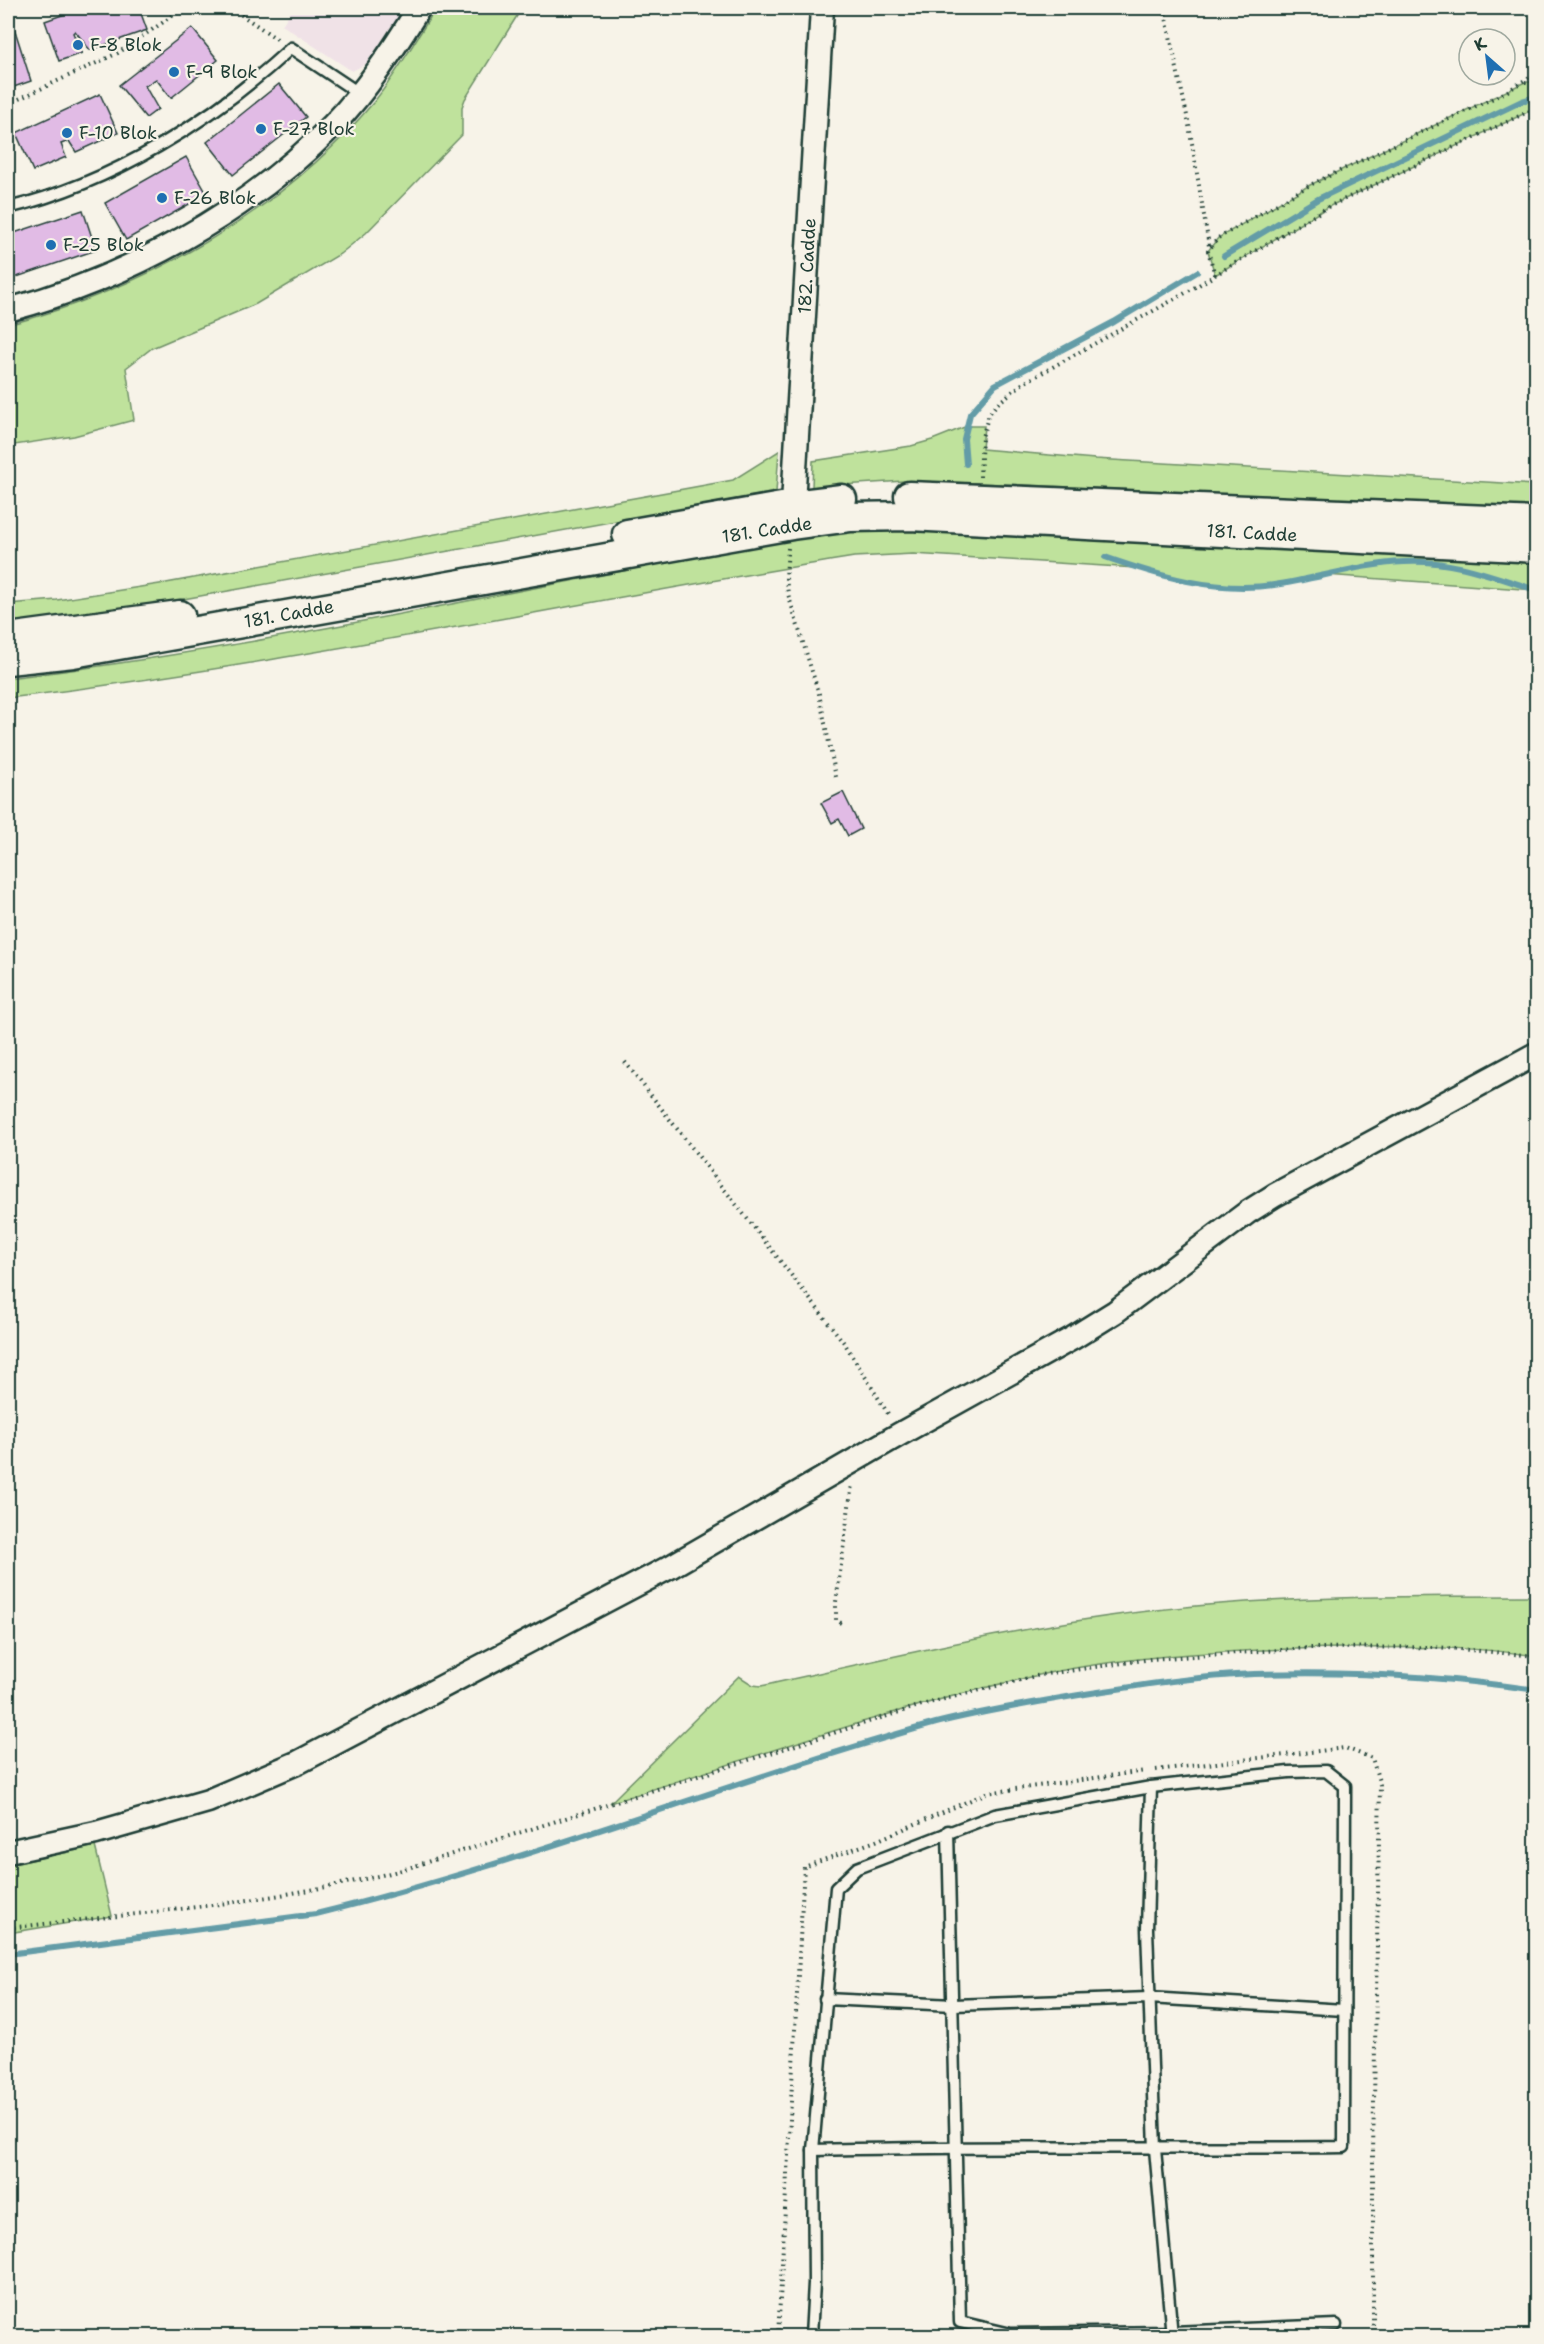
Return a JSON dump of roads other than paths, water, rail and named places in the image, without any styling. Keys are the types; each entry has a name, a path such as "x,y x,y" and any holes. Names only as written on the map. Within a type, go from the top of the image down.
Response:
{"street":[{"path":"8,310 43,300 119,270 213,220 290,162 333,125 360,94 419,8"},
{"name":"182. Cadde","path":"792,515 822,8"},
{"name":"181. Cadde","path":"8,660 73,653 792,515 869,497 978,499 1536,522"},
{"name":"181. Cadde","path":"8,638 187,614 792,515 851,518 910,516 1536,548"},
{"path":"8,1851 152,1818 208,1801 260,1780 670,1567 900,1434 1034,1361 1114,1312 1248,1212 1275,1195 1536,1054"}],"lane":[{"path":"8,208 83,183 141,155 217,107 291,48 360,94"},
{"path":"811,2337 814,2283 813,2150 836,1888 857,1868 948,1831 995,1815 1151,1787 1289,1772 1326,1771 1345,1786 1344,2147 1155,2149 958,2146 813,2150"},
{"path":"1151,1787 1147,1929 1149,1998 1155,2149 1172,2334"},
{"path":"948,1831 958,2146 960,2322 1011,2334 1172,2334 1336,2325"},
{"path":"825,1999 954,2005 1149,1998 1344,2010"}],"waterway":[{"path":"1224,256 1318,199 1522,101 1536,97"},
{"path":"966,464 964,439 970,414 995,385 1114,322 1197,272"},
{"path":"1105,557 1146,571 1188,581 1230,587 1274,585 1388,563 1421,562 1455,566 1536,590"},
{"path":"8,1954 316,1914 472,1871 781,1770 936,1723 1043,1701 1166,1682 1254,1674 1325,1673 1395,1676 1466,1681 1536,1690"}],"place":[{"name":"F-8 Blok","path":"78,45"},
{"name":"F-9 Blok","path":"174,72"},
{"name":"F-27 Blok","path":"261,129"},
{"name":"F-10 Blok","path":"67,133"},
{"name":"F-26 Blok","path":"162,198"},
{"name":"F-25 Blok","path":"51,245"}]}
